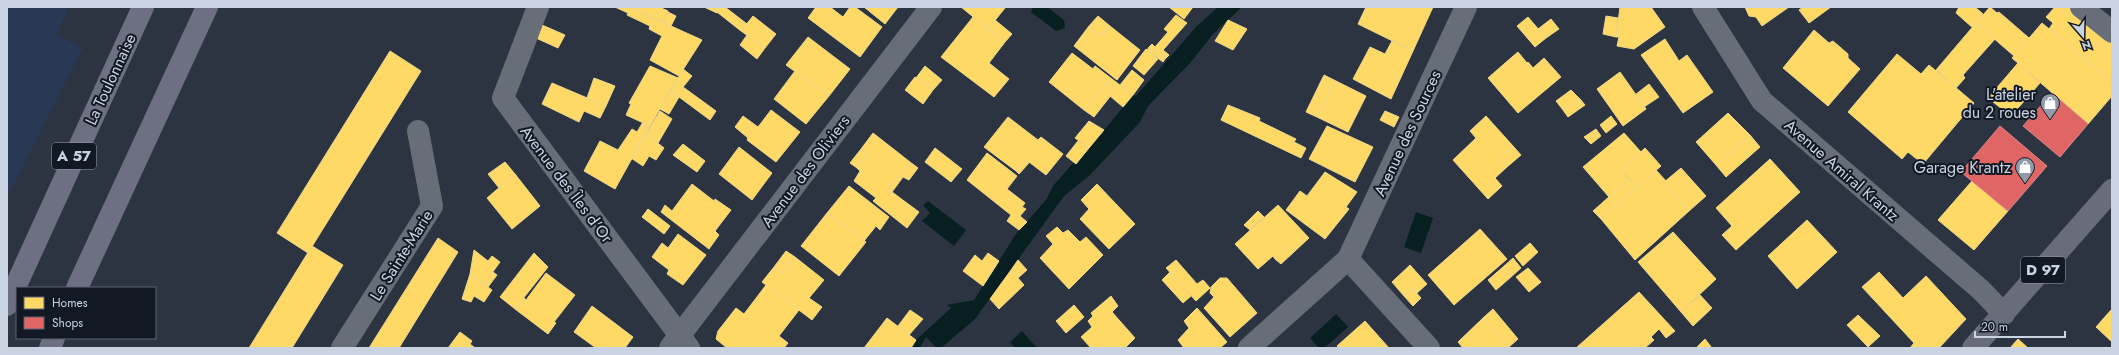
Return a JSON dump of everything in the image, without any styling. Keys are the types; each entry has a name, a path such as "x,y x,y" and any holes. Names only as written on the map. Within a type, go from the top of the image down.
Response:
{"highway":[{"name":"La Toulonnaise","path":"7,305 59,188 143,7"},
{"path":"77,287 207,7"},
{"path":"7,288 59,188"}],"main road":[{"name":"D 97","path":"1973,348 2112,190"}],"street":[{"name":"Avenue des Îles d'Or","path":"538,7 503,98 679,344"},
{"name":"Avenue des Oliviers","path":"679,344 931,7"},
{"name":"Avenue des Sources","path":"1348,259 1466,7"},
{"name":"Avenue Amiral Krantz","path":"1703,7 1762,101 1981,290 2004,314"},
{"path":"2080,7 2112,32"},
{"name":"Le Sainte-Marie","path":"342,348 432,206 418,131"},
{"path":"1249,348 1348,259 1429,348"}],"shaded area":[{"path":"7,7 69,7 56,35 83,48 7,198"},
{"path":"1033,7 1047,7 1064,20 1065,28 1056,31 1031,12"},
{"path":"1218,7 1242,7 1213,34 1191,62 1148,106 1140,122 1089,176 1064,196 975,319 941,348 937,348 926,337 920,348 911,348 916,340 951,308 947,305 974,300 1016,234 1046,200 1053,186 1074,162 1076,164 1133,95 1136,96 1196,27"},
{"path":"928,201 966,230 954,246 922,221 930,213 923,205"},
{"path":"1416,212 1433,218 1421,253 1404,247"},
{"path":"1336,314 1348,327 1324,348 1319,348 1310,338"},
{"path":"1022,331 1037,348 1015,348 1010,342"}],"building: Homes":[{"path":"615,7 629,7 702,40 679,76 650,60 662,36 649,29 650,26 627,15 628,13"},
{"path":"629,7 659,7 668,11 663,22"},
{"path":"704,7 720,7 717,13"},
{"path":"720,7 725,7 747,24 741,31 717,12"},
{"path":"816,7 830,7 843,17 850,7 855,7 882,27 860,57 808,18"},
{"path":"864,7 898,7 885,24"},
{"path":"961,7 1003,7 1005,8 988,29"},
{"path":"1169,7 1193,7 1184,19"},
{"path":"1366,7 1433,7 1413,51 1358,24"},
{"path":"1620,7 1651,7 1665,27 1634,49 1617,46 1619,37 1616,37"},
{"path":"1745,7 1789,7 1762,26 1756,17 1749,16"},
{"path":"1803,7 1831,7 1809,23 1799,10"},
{"path":"1959,7 1975,7 1983,14 1973,28 1956,13"},
{"path":"1990,7 1997,13 1999,12 2029,38 2014,56 1976,23"},
{"path":"2055,7 2071,7 2105,34 2084,59 2049,29 2053,23 2046,17"},
{"path":"668,12 676,16 671,26 663,22"},
{"path":"1176,15 1187,23 1163,50 1169,55 1165,59 1149,47 1152,44 1155,47 1168,32 1164,29"},
{"path":"753,16 776,34 765,48 741,31"},
{"path":"1098,16 1110,26 1101,36 1089,26"},
{"path":"1606,16 1618,18 1616,37 1603,34"},
{"path":"973,17 1005,42 989,63 1009,79 994,97 941,57"},
{"path":"1528,17 1546,38 1535,47 1517,26"},
{"path":"1551,19 1559,29 1546,38 1538,29"},
{"path":"995,20 1012,34 1005,42 988,29"},
{"path":"1228,20 1247,29 1233,50 1215,41"},
{"path":"1976,23 1995,39 1963,75 1965,78 1956,88 1936,70"},
{"path":"2042,23 2112,82 2112,96 2088,124 2012,58"},
{"path":"542,25 565,35 558,48 536,38"},
{"path":"1089,26 1101,36 1110,26 1140,50 1117,80 1074,46"},
{"path":"1814,30 1829,43 1833,41 1848,54 1848,58 1860,69 1828,106 1783,68"},
{"path":"2105,34 2112,40 2112,82 2084,59"},
{"path":"747,35 765,48 757,59 740,45"},
{"path":"808,37 850,69 829,96 786,65"},
{"path":"1665,39 1679,61 1687,55 1713,92 1683,113 1641,55"},
{"path":"1392,41 1413,51 1391,99 1353,79 1370,47 1385,54"},
{"path":"1149,47 1165,59 1163,62 1147,50"},
{"path":"1146,49 1158,59 1144,75 1133,66"},
{"path":"390,51 421,71 308,253 277,233"},
{"path":"1518,52 1527,63 1521,68 1512,57"},
{"path":"1072,53 1093,69 1095,66 1133,95 1123,107 1110,96 1116,89 1107,82 1084,110 1049,82"},
{"path":"1897,54 1921,74 1929,65 1974,103 1923,164 1908,152 1902,159 1848,112"},
{"path":"1512,57 1521,68 1528,62 1533,68 1544,58 1561,77 1518,113 1488,78"},
{"path":"2018,63 2040,83 2011,116 1988,98"},
{"path":"650,66 678,78 650,126 626,115 631,104 629,103"},
{"path":"925,66 942,80 933,90 916,78"},
{"path":"683,69 692,76 683,87 716,111 710,120 671,91"},
{"path":"1132,70 1144,80 1133,95 1120,85"},
{"path":"795,71 829,96 806,124 774,99"},
{"path":"1620,72 1646,109 1623,126 1597,89"},
{"path":"1324,75 1336,81 1317,117 1306,112"},
{"path":"915,77 933,90 923,104 905,90"},
{"path":"594,78 615,86 606,106 587,98"},
{"path":"1336,81 1366,96 1348,132 1317,117"},
{"path":"1107,82 1116,89 1094,117 1084,110"},
{"path":"552,83 606,106 600,118 584,111 579,122 542,104"},
{"path":"1649,84 1659,97 1644,107 1635,95"},
{"path":"1571,90 1580,99 1563,110 1556,101"},
{"path":"671,91 679,97 669,114 660,109"},
{"path":"1580,99 1585,105 1568,117 1563,110"},
{"path":"1228,105 1260,118 1259,121 1296,139 1294,142 1306,148 1301,158 1221,120"},
{"path":"771,110 800,132 776,162 747,140 748,138 735,127 743,116 758,127"},
{"path":"660,111 672,119 658,143 646,134"},
{"path":"1385,111 1399,117 1394,127 1380,120"},
{"path":"1728,113 1750,135 1716,165 1696,142"},
{"path":"1486,116 1513,146 1499,158 1507,167 1495,178 1502,186 1488,199 1453,160 1476,138 1470,131"},
{"path":"1611,116 1617,124 1606,133 1600,125"},
{"path":"1008,117 1038,140 1041,137 1063,154 1046,175 1024,160 1016,171 984,147"},
{"path":"1089,121 1104,130 1089,148 1075,138"},
{"path":"643,122 650,126 615,189 584,171 600,141 618,150 632,129 637,132"},
{"path":"1327,126 1373,147 1355,182 1309,159"},
{"path":"1596,129 1601,136 1591,144 1584,137"},
{"path":"645,133 664,148 656,160 649,156 643,166 631,158"},
{"path":"873,133 910,162 888,189 919,212 907,228 873,201 876,198 854,181 860,171 857,168 868,154 861,149"},
{"path":"1624,133 1641,152 1621,170 1629,179 1609,197 1583,167"},
{"path":"1750,135 1760,147 1726,177 1716,165"},
{"path":"1078,141 1089,148 1076,164 1066,156"},
{"path":"683,144 705,161 697,172 673,155"},
{"path":"1513,146 1521,155 1507,167 1499,158"},
{"path":"739,147 772,173 752,200 719,174"},
{"path":"935,148 962,169 951,182 925,162"},
{"path":"1645,148 1661,166 1637,187 1621,170"},
{"path":"861,149 868,154 857,168 850,163"},
{"path":"987,153 1017,176 1007,189 1025,203 1022,207 1026,209 1020,216 1027,222 1019,230 1007,221 1011,215 967,180"},
{"path":"1770,159 1800,192 1736,250 1722,235 1732,226 1716,208"},
{"path":"1024,160 1028,164 1019,174 1016,171"},
{"path":"505,162 515,174 499,188 488,174"},
{"path":"910,162 918,168 909,180 903,177 892,192 888,189"},
{"path":"1681,168 1706,196 1689,211 1663,183"},
{"path":"1656,170 1666,181 1663,183 1689,211 1635,260 1601,219"},
{"path":"1325,172 1357,192 1346,207 1349,209 1325,239 1286,210 1300,191 1307,196"},
{"path":"515,174 540,206 512,229 487,198"},
{"path":"1629,179 1637,187 1601,219 1593,211"},
{"path":"1972,181 2008,211 1974,250 1938,220"},
{"path":"692,184 714,201 715,199 731,210 715,231 719,235 709,249 661,212 665,205 672,211"},
{"path":"1097,184 1135,224 1109,249 1080,219 1089,209 1081,200"},
{"path":"849,186 889,217 880,230 876,226 864,241 827,213"},
{"path":"1278,205 1309,238 1295,251 1289,245 1275,259 1273,256 1258,269 1235,244"},
{"path":"648,209 670,226 664,234 642,217"},
{"path":"1258,211 1264,217 1250,230 1244,225"},
{"path":"827,213 866,242 839,276 801,246"},
{"path":"1807,220 1837,252 1797,289 1768,256"},
{"path":"1057,227 1063,233 1068,230 1080,242 1086,237 1103,255 1069,289 1040,258 1053,244 1046,236"},
{"path":"1480,229 1507,259 1454,305 1428,275"},
{"path":"1673,232 1716,279 1681,312 1638,262"},
{"path":"678,234 706,255 683,285 667,274 669,270 652,257 662,243 668,248"},
{"path":"438,238 458,252 399,348 369,348"},
{"path":"1530,243 1538,252 1523,266 1515,256"},
{"path":"1289,245 1295,251 1281,264 1275,259"},
{"path":"312,246 343,265 292,348 249,348"},
{"path":"474,250 488,261 492,256 500,262 484,284 470,274"},
{"path":"786,251 795,257 782,273 774,267"},
{"path":"534,253 548,267 515,309 500,297"},
{"path":"988,253 999,261 983,286 963,271 975,255 982,261"},
{"path":"795,257 824,280 809,298 822,307 812,320 762,282 774,267 782,273"},
{"path":"1513,258 1521,268 1511,277 1503,267"},
{"path":"1018,260 1027,270 1018,278 1011,270"},
{"path":"1176,260 1197,284 1203,280 1210,288 1196,301 1166,268"},
{"path":"1410,265 1427,284 1417,293 1413,289 1404,296 1392,282"},
{"path":"1503,267 1511,277 1496,290 1488,280"},
{"path":"1528,268 1541,282 1529,292 1516,277"},
{"path":"1011,270 1024,285 999,309 990,299"},
{"path":"493,272 497,275 488,287 484,284"},
{"path":"1170,272 1191,296 1183,303 1162,280"},
{"path":"1879,272 1903,298 1926,276 1966,319 1939,348 1910,348 1914,343 1862,287"},
{"path":"546,273 575,295 554,322 556,323 548,334 515,309 524,298 526,300"},
{"path":"470,274 492,290 484,302 474,296 471,302 462,299"},
{"path":"1220,278 1227,278 1257,313 1230,337 1204,308 1214,297 1210,293 1211,287"},
{"path":"766,285 799,310 779,336 788,343 784,348 727,348 716,339 718,331 736,308 744,314"},
{"path":"1413,289 1421,298 1413,306 1404,296"},
{"path":"1639,292 1675,331 1666,338 1659,329 1651,337 1654,340 1645,348 1576,348"},
{"path":"1700,295 1712,308 1693,326 1681,312"},
{"path":"1111,296 1118,306 1112,312 1135,338 1125,348 1091,348 1081,337 1092,327 1088,321 1093,316 1091,313"},
{"path":"1074,305 1084,317 1066,333 1056,321"},
{"path":"592,306 633,337 625,348 596,348 574,332"},
{"path":"1197,308 1227,342 1220,348 1184,348 1178,340 1189,328 1184,321"},
{"path":"1493,309 1518,339 1509,347 1483,318"},
{"path":"910,310 923,319 909,335 898,326"},
{"path":"2111,310 2112,312 2112,342 2096,327"},
{"path":"1858,315 1880,336 1868,347 1847,325"},
{"path":"887,318 916,340 911,348 864,348"},
{"path":"1483,318 1509,347 1508,348 1463,348 1458,342"},
{"path":"1365,321 1389,348 1339,348 1337,346"},
{"path":"460,332 472,341 470,344 475,348 448,348"},
{"path":"1705,339 1712,348 1696,348"},
{"path":"2018,339 2028,348 2010,348"}],"building: Shops":[{"path":"2052,93 2088,124 2060,157 2023,126"},
{"path":"2000,126 2047,166 2008,211 1961,172"}],"place":[{"name":"L'atelier du 2 roues","path":"2050,120"},
{"name":"Garage Krantz","path":"2025,184"}]}
